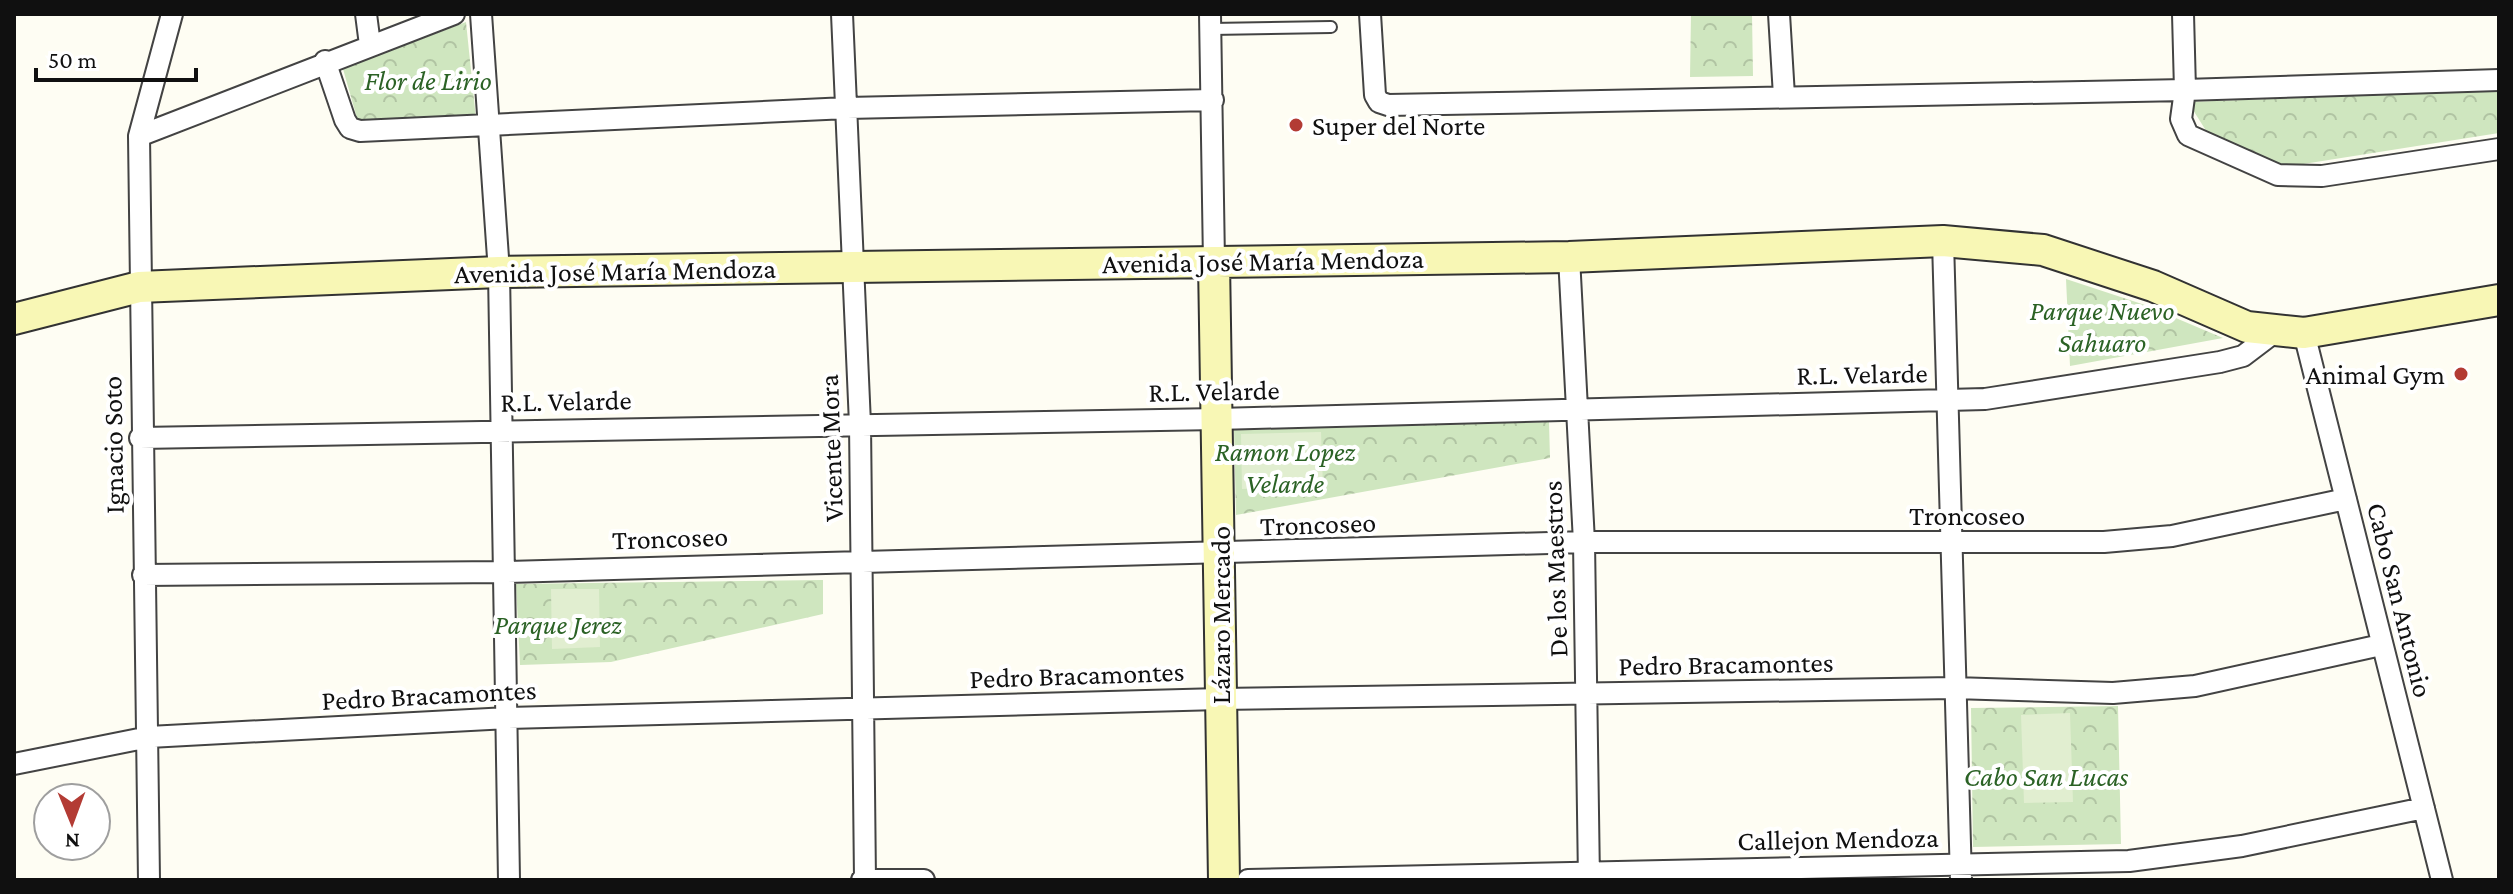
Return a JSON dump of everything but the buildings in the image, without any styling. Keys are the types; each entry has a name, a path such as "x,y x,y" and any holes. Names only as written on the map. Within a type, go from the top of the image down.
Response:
{"street":[{"name":"Ignacio Soto","path":"149,880 149,737 140,438 139,136 172,14"},
{"path":"366,14 370,45"},
{"path":"139,136 325,61 454,14"},
{"path":"481,14 499,272 509,880"},
{"name":"Vicente Mora","path":"842,14 860,424 864,880"},
{"path":"1370,14 1375,95 1379,102 1388,105 2185,90 2499,80"},
{"path":"1779,14 1784,96"},
{"path":"2183,14 2185,90 2181,119 2188,135 2278,175 2322,176 2499,149"},
{"name":"Lázaro Mercado","path":"1211,21 1222,555 1220,699 1224,880"},
{"path":"325,61 350,128 360,131 847,108 1213,100"},
{"path":"1943,241 1960,873"},
{"name":"Avenida José María Mendoza","path":"14,319 139,287 499,272 1569,257 1943,241 2043,250 2153,286 2247,327 2290,332 2499,300"},
{"name":"De los Maestros","path":"1569,257 1584,542 1589,875"},
{"name":"R.L. Velarde","path":"140,438 1218,419 1948,400 2020,395 2220,362 2243,356 2290,332"},
{"name":"Cabo San Antonio","path":"2290,332 2346,499 2442,880"},
{"name":"Troncoseo","path":"143,575 504,572 862,560 1222,555 1584,542 2104,542 2172,536 2346,499"},
{"name":"Pedro Bracamontes","path":"14,764 149,737 508,718 1220,699 1954,688 2113,693 2195,686 2381,645"},
{"name":"Callejon Mendoza","path":"1248,880 1960,873 2129,861 2242,846 2424,808"},
{"path":"864,880 924,880"}],"lane":[{"path":"1211,21 1331,27"}],"green space":[{"path":"1691,14 1752,14 1753,76 1690,77"},
{"name":"Flor de Lirio","path":"466,22 476,119 359,125 343,69"},
{"path":"2499,90 2499,133 2285,167 2210,137 2188,102"},
{"name":"Parque Nuevo Sahuaro","path":"2066,279 2145,305 2223,338 2070,366"},
{"name":"Ramon Lopez Velarde","path":"1549,422 1550,458 1236,515 1234,430"},
{"path":"1321,432 1323,486 1242,489 1241,434"},
{"name":"Parque Jerez","path":"823,580 823,614 611,662 520,665 516,584"},
{"path":"551,589 599,589 600,647 552,649"},
{"name":"Cabo San Lucas","path":"2118,706 2121,844 1973,847 1971,708"},
{"path":"2070,713 2073,802 2024,803 2021,715"}],"place":[{"name":"Super del Norte","path":"1296,125"},
{"name":"Animal Gym","path":"2461,374"}]}
